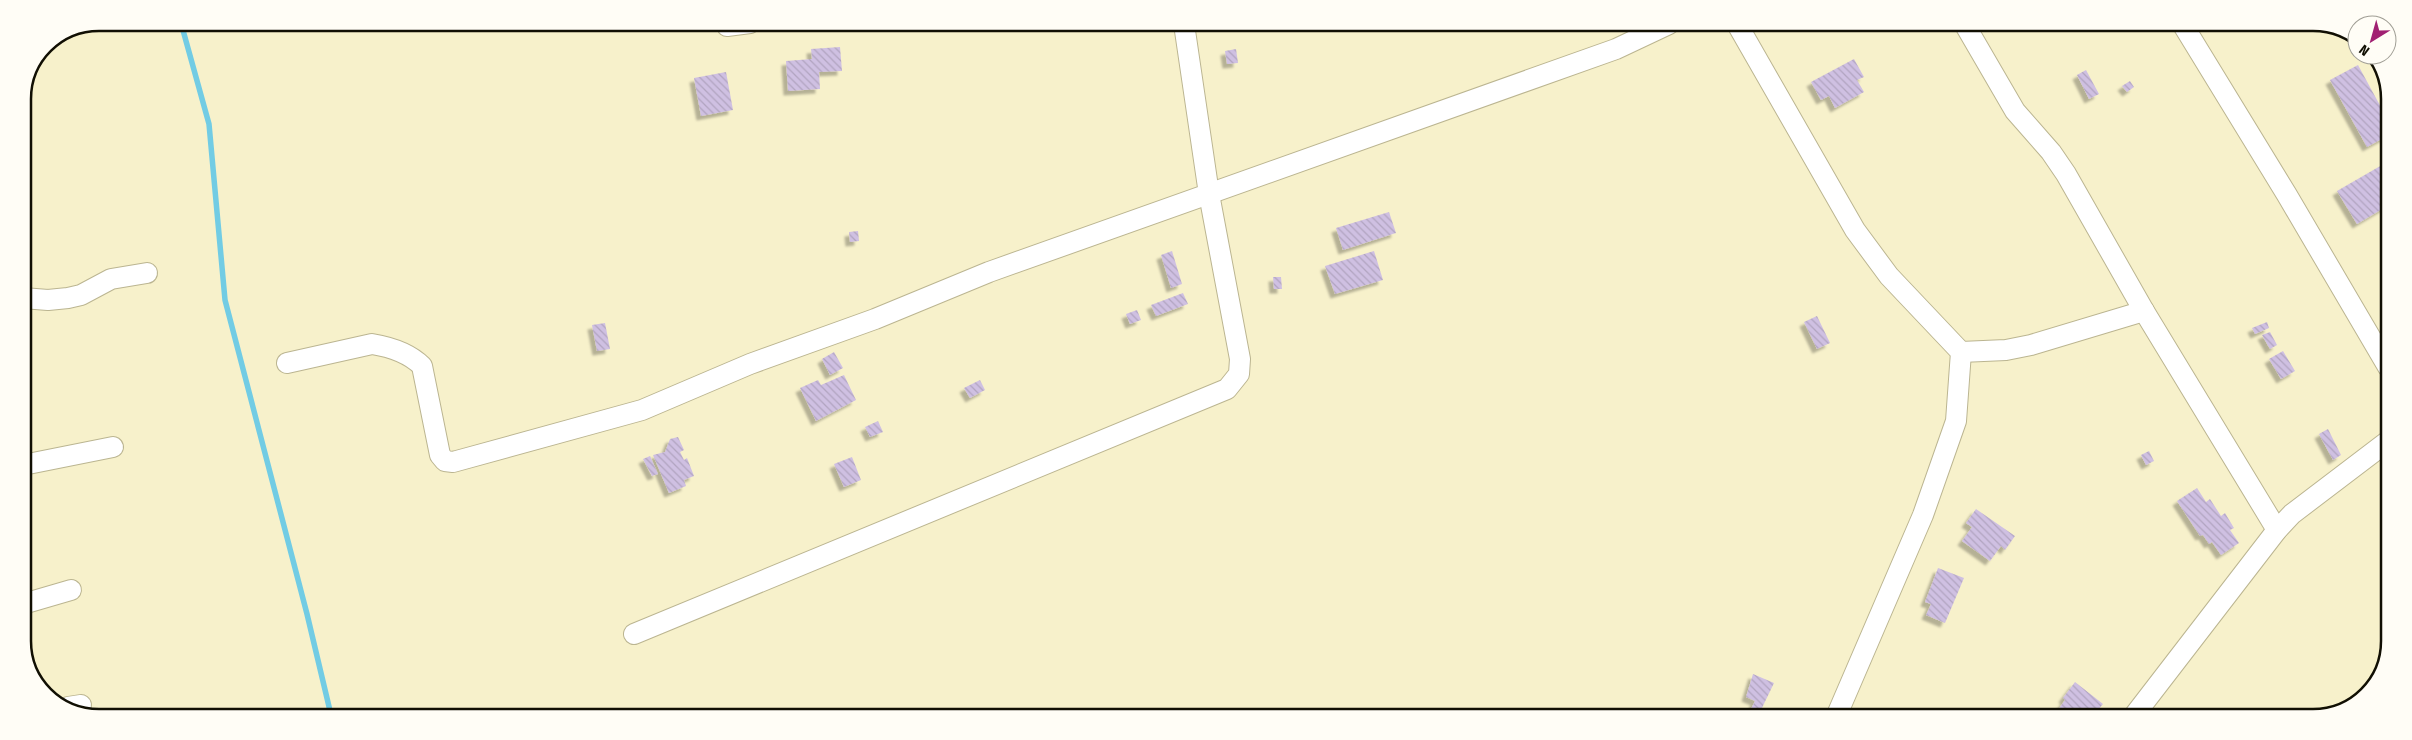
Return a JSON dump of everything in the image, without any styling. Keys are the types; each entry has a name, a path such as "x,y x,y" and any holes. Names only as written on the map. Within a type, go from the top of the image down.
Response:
{"street":[{"path":"634,634 1227,389 1239,374 1240,359 1209,194 1185,31"},
{"path":"287,363 372,344 384,346 415,359 422,366 440,455 445,461 453,462 642,410 750,364 875,319 989,272 1616,49 1654,31"},
{"path":"1741,31 1855,230 1873,257 1961,352 1956,420 1923,515 1839,709"},
{"path":"1968,31 2015,111 2051,152 2066,174 2144,311 2277,530"},
{"path":"2187,31 2287,195 2381,355"},
{"path":"31,299 48,300 68,298 81,295 112,280 147,273"},
{"path":"1961,352 2006,350 2031,345 2144,311"},
{"path":"2139,709 2277,530 2292,514 2381,445"},
{"path":"31,464 113,446"},
{"path":"31,602 71,590"}],"building":[{"path":"840,47 842,71 819,72 820,89 788,91 786,61 812,59 811,49"},
{"path":"1236,49 1238,63 1227,64 1225,51"},
{"path":"1854,59 1864,77 1857,80 1864,92 1835,108 1829,96 1821,100 1811,82"},
{"path":"2358,65 2381,107 2381,139 2367,147 2330,80"},
{"path":"2086,70 2099,94 2089,99 2077,75"},
{"path":"726,72 733,110 701,116 694,78"},
{"path":"2130,81 2134,87 2127,92 2122,86"},
{"path":"2381,166 2381,210 2357,224 2337,191"},
{"path":"1389,212 1396,233 1343,250 1336,228"},
{"path":"858,231 859,241 850,242 849,232"},
{"path":"1172,251 1182,284 1171,288 1161,255"},
{"path":"1374,251 1383,280 1335,294 1325,266"},
{"path":"1273,277 1281,277 1282,289 1274,289"},
{"path":"1183,293 1188,304 1156,316 1151,305"},
{"path":"1137,310 1141,320 1130,324 1126,314"},
{"path":"1817,316 1830,343 1817,349 1804,322"},
{"path":"2267,322 2269,328 2255,334 2252,328"},
{"path":"605,323 610,349 597,351 592,325"},
{"path":"2270,332 2277,345 2270,349 2262,335"},
{"path":"2283,351 2295,371 2281,379 2269,359"},
{"path":"834,352 843,368 830,375 822,359"},
{"path":"844,375 856,400 816,421 800,388 818,380 821,385"},
{"path":"980,380 985,390 970,398 964,388"},
{"path":"878,421 883,432 870,437 865,427"},
{"path":"2328,429 2341,455 2333,460 2319,434"},
{"path":"678,437 684,450 680,452 684,460 687,458 694,476 684,480 686,486 669,493 653,455 665,452 670,439"},
{"path":"2149,451 2154,461 2146,465 2141,455"},
{"path":"650,456 658,474 652,476 643,459"},
{"path":"852,457 861,480 844,487 834,464"},
{"path":"2197,488 2206,502 2210,499 2221,516 2225,513 2234,528 2230,530 2239,543 2221,555 2212,542 2209,544 2203,535 2200,536 2177,501"},
{"path":"1976,509 2015,536 2005,550 2001,546 1990,561 1962,541 1972,527 1966,523"},
{"path":"1938,568 1964,578 1945,623 1926,615 1931,604 1925,602"},
{"path":"1753,674 1774,683 1761,709 1751,709 1755,701 1746,697"},
{"path":"2075,682 2103,704 2099,709 2059,709 2065,700 2063,698"}],"waterway":[{"path":"183,31 209,124 225,300 307,614 330,709"}]}
